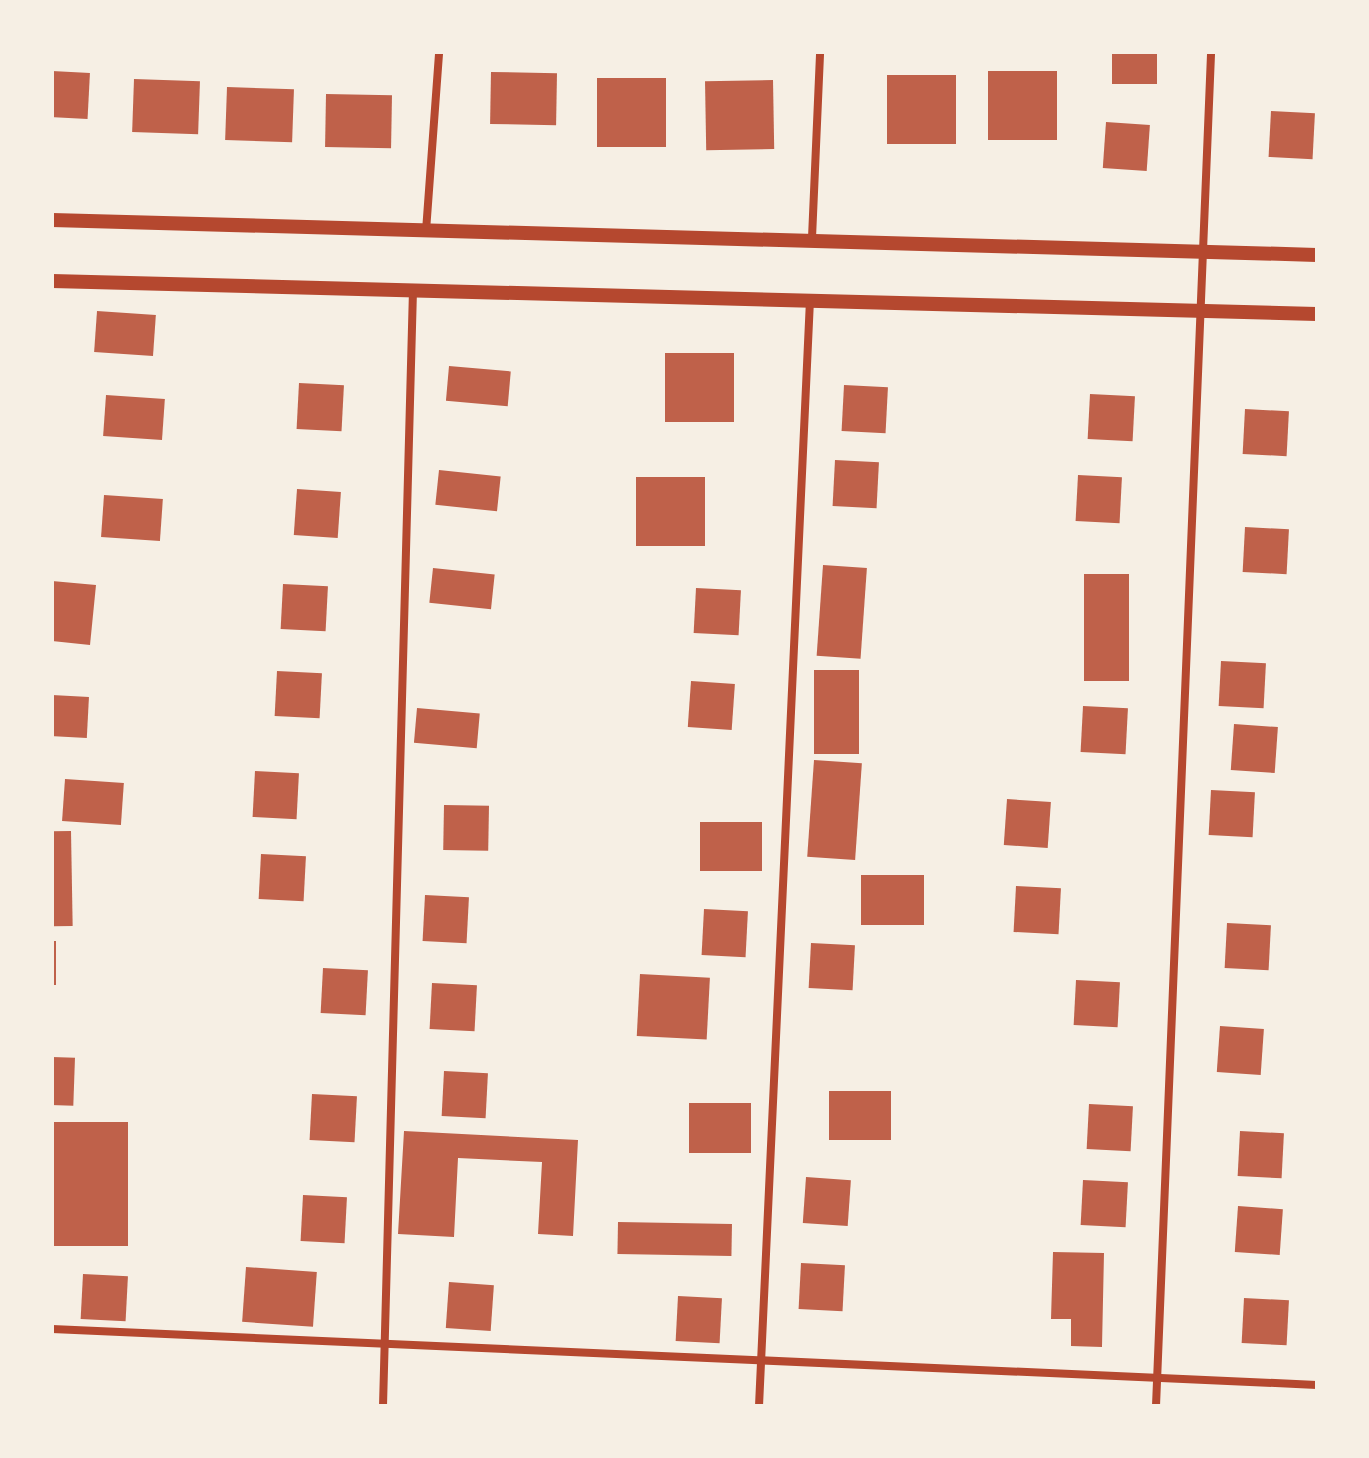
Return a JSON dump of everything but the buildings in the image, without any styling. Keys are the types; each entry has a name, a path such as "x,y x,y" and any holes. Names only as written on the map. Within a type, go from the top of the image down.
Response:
{"street":[{"path":"426,231 439,52"},
{"path":"812,238 820,52"},
{"path":"1156,1406 1208,254 1211,52"},
{"path":"52,220 812,238 1208,254 1317,255"},
{"path":"52,281 810,298 1205,313 1317,314"},
{"path":"383,1406 413,288"},
{"path":"759,1406 810,298"},
{"path":"52,1329 386,1341 1317,1385"}]}
